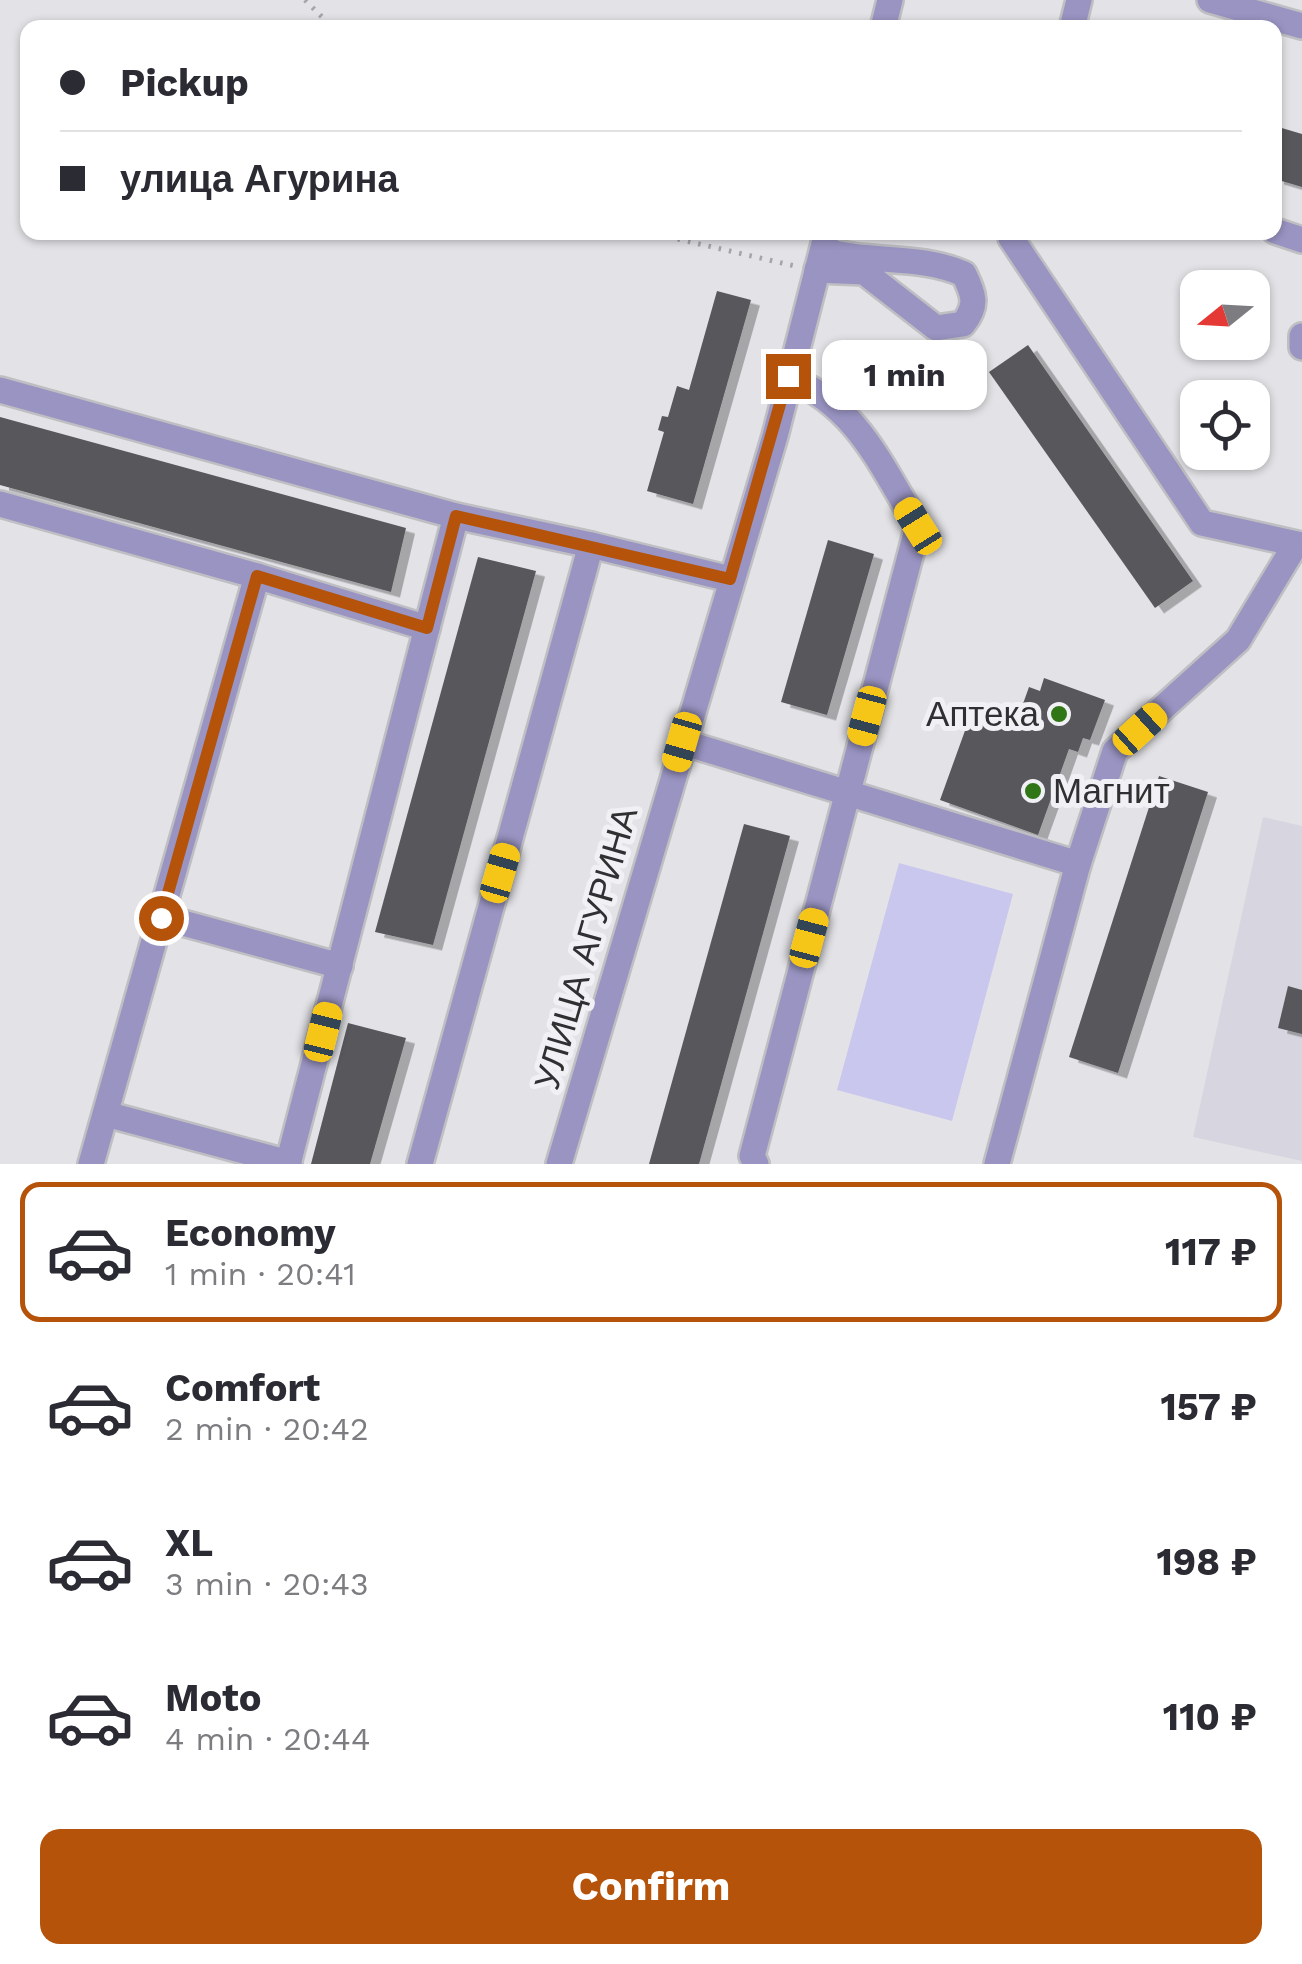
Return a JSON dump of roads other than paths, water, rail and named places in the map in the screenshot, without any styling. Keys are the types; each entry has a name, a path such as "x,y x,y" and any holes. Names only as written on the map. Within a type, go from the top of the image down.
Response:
{"street":[{"path":"1210,0 1281,20"},
{"path":"997,1164 1078,864 1115,752 1238,640 1298,546 1202,523 1011,240"},
{"path":"822,251 854,259 938,262 964,274 974,295 973,311 962,324 936,328 864,272 822,251"},
{"name":"УЛИЦА АГУРИНА","path":"559,1164 822,251"},
{"path":"1302,336 1302,346"},
{"path":"756,1164 752,1156 918,526 846,412 822,392 788,376"},
{"path":"0,390 456,516 730,579"},
{"path":"0,504 427,628"},
{"path":"106,1114 289,1164 456,516"},
{"path":"420,1164 590,545"},
{"path":"91,1164 257,576"},
{"path":"682,742 1078,864"},
{"path":"161,918 340,966"}],"place":[{"name":"Аптека","path":"1059,714"},
{"name":"Магнит","path":"1033,791"}]}
